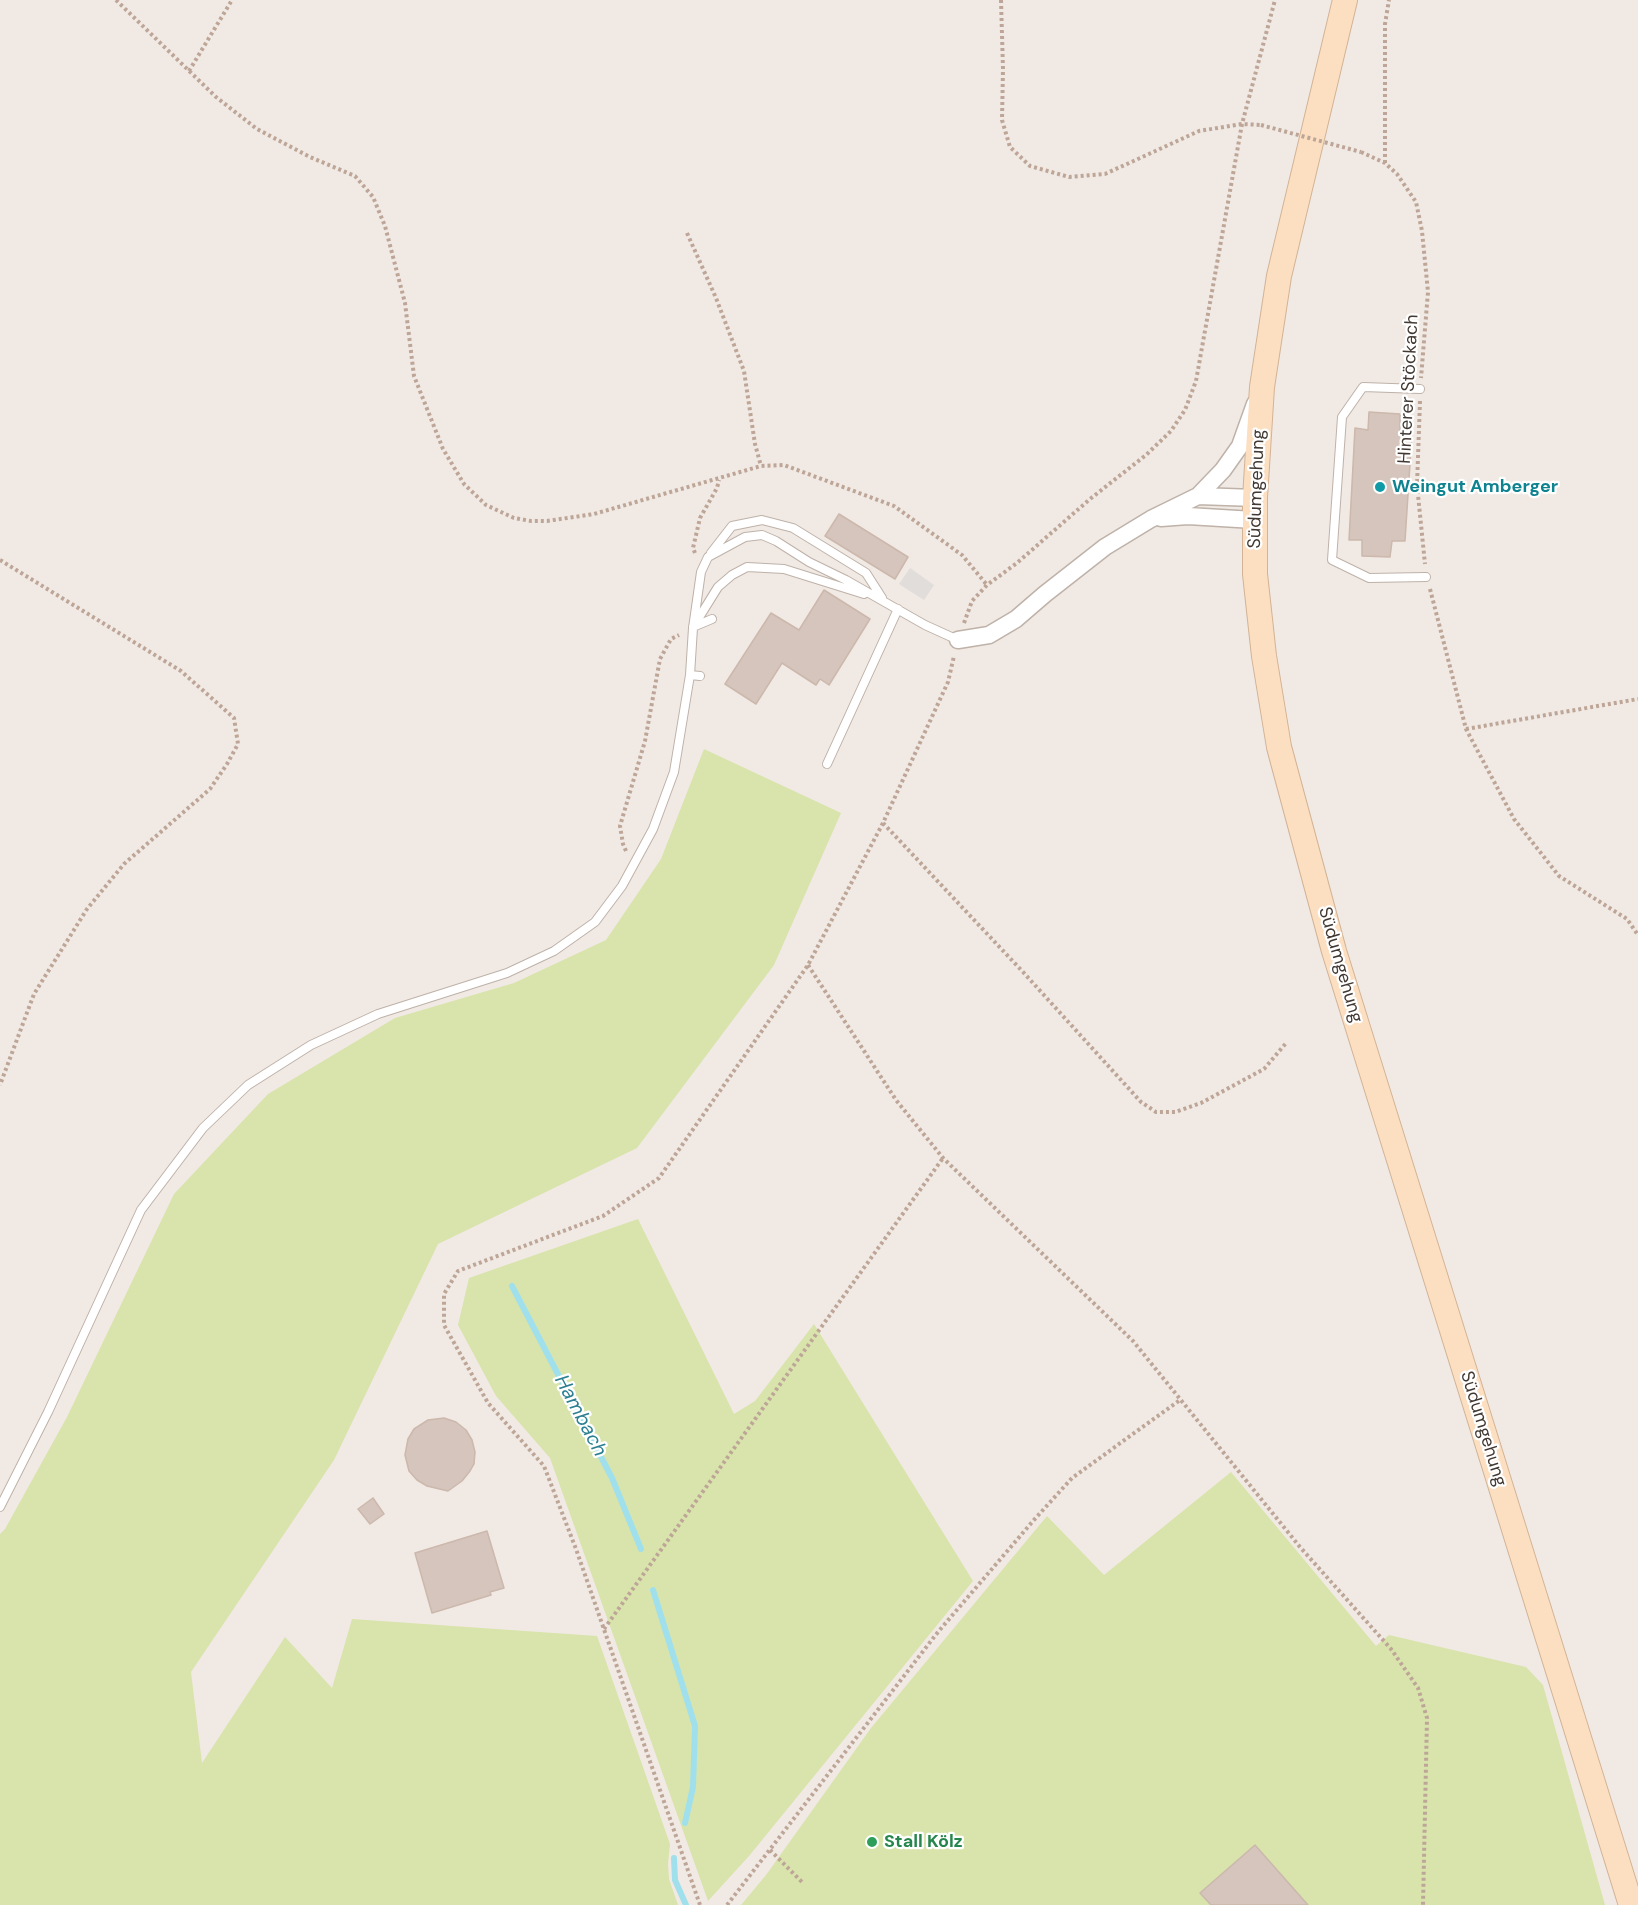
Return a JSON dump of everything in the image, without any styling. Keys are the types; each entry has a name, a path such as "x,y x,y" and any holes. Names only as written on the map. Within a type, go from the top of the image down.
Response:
{"main road":[{"name":"Südumgehung","path":"1346,0 1279,276 1262,387 1255,509 1255,574 1262,645 1279,747 1334,951 1631,1905"}],"street":[{"path":"958,640 989,635 1016,619 1105,547 1151,519 1198,496 1223,470 1240,446 1262,387"},
{"path":"1198,496 1255,509"},
{"path":"1151,519 1255,509"}],"lane":[{"path":"1420,389 1363,387 1342,417 1332,560 1369,578 1426,576"},
{"path":"0,1507 48,1412 141,1210 203,1128 248,1085 311,1045 378,1014 507,973 554,951 595,922 622,886 653,829 674,772 690,675 693,628 701,572 708,557 732,526 762,520 793,528 866,573 884,601"},
{"path":"708,557 745,537 762,535 925,625 958,640"},
{"path":"693,628 718,587 732,575 747,567 784,569 884,601"},
{"path":"827,764 898,609"},
{"path":"693,628 712,619"},
{"path":"690,675 700,676"}],"path":[{"path":"116,0 216,97 257,129 310,158 354,176 373,197 385,226 405,303 414,376 442,449 464,484 486,505 514,518 547,521 594,514 761,466 784,465 894,506 962,555 987,585"},
{"path":"189,71 232,0"},
{"path":"1001,0 1002,120 1010,147 1030,166 1069,177 1105,174 1199,131 1242,124 1261,125 1361,152 1385,163 1385,24 1389,0"},
{"path":"700,1905 604,1629 544,1466 488,1403 444,1325 444,1294 458,1271 603,1216 658,1178 808,965 883,823 948,682 958,640 972,601 987,585 1017,563 1090,499 1146,455 1171,431 1185,410 1196,381 1242,124 1275,0"},
{"name":"Hinterer Stöckach","path":"1385,163 1397,174 1416,202 1422,231 1428,292 1420,389 1417,485 1426,576 1466,729 1514,819 1558,876 1627,919 1638,935"},
{"path":"687,233 720,308 744,371 755,444 761,466"},
{"path":"701,572 693,548 700,518 717,488 719,479"},
{"path":"0,560 181,671 234,718 238,744 210,789 124,864 87,909 34,994 0,1085"},
{"path":"633,865 623,844 620,826 645,741 660,659 671,639 693,628"},
{"path":"1466,729 1638,699"},
{"path":"883,823 1141,1102 1156,1112 1174,1112 1201,1103 1264,1069 1287,1042"},
{"path":"808,965 896,1100 943,1158 1133,1341 1300,1547 1391,1649 1418,1688 1427,1718 1423,1905"},
{"path":"604,1629 943,1158"},
{"path":"727,1905 938,1632 1033,1521 1072,1478 1180,1400"},
{"path":"770,1850 803,1883"}],"green space":[{"path":"704,749 841,813 774,965 637,1148 438,1244 334,1460 191,1672 202,1763 285,1637 332,1688 352,1619 597,1636 670,1844 669,1879 678,1905 0,1905 0,1534 5,1529 67,1417 174,1194 268,1094 395,1018 514,983 606,940 661,859"},
{"path":"638,1219 734,1414 755,1401 814,1324 973,1581 749,1856 708,1901 550,1458 496,1396 458,1325 469,1278"},
{"path":"1231,1472 1376,1646 1389,1635 1526,1667 1543,1685 1605,1905 741,1905 766,1875 871,1728 1047,1516 1104,1575"}],"shaded area":[{"path":"910,568 934,585 924,600 899,584"}],"building":[{"name":"Weingut Amberger","path":"1369,412 1400,414 1400,433 1412,433 1405,541 1392,541 1390,557 1362,556 1362,540 1349,540 1355,428 1368,430"},
{"path":"839,514 908,557 895,579 825,536"},
{"path":"824,590 870,619 829,685 820,679 816,685 782,663 756,704 725,684 771,613 799,630"},
{"path":"444,1418 456,1422 466,1430 475,1452 474,1464 470,1471 462,1481 448,1491 427,1486 417,1480 409,1471 405,1455 408,1439 414,1429 428,1420"},
{"path":"373,1498 384,1514 370,1524 358,1509"},
{"path":"487,1531 504,1588 490,1592 491,1595 432,1613 415,1553"},
{"path":"1255,1845 1308,1905 1211,1905 1200,1893"}],"waterway":[{"name":"Hambach","path":"512,1286 612,1478 641,1549"},
{"name":"Hambach","path":"653,1590 695,1726 693,1787 685,1823"},
{"name":"Hambach","path":"674,1858 675,1880 686,1905"}],"place":[{"name":"Weingut Amberger","path":"1380,487"},
{"name":"Stall Kölz","path":"872,1842"}]}
